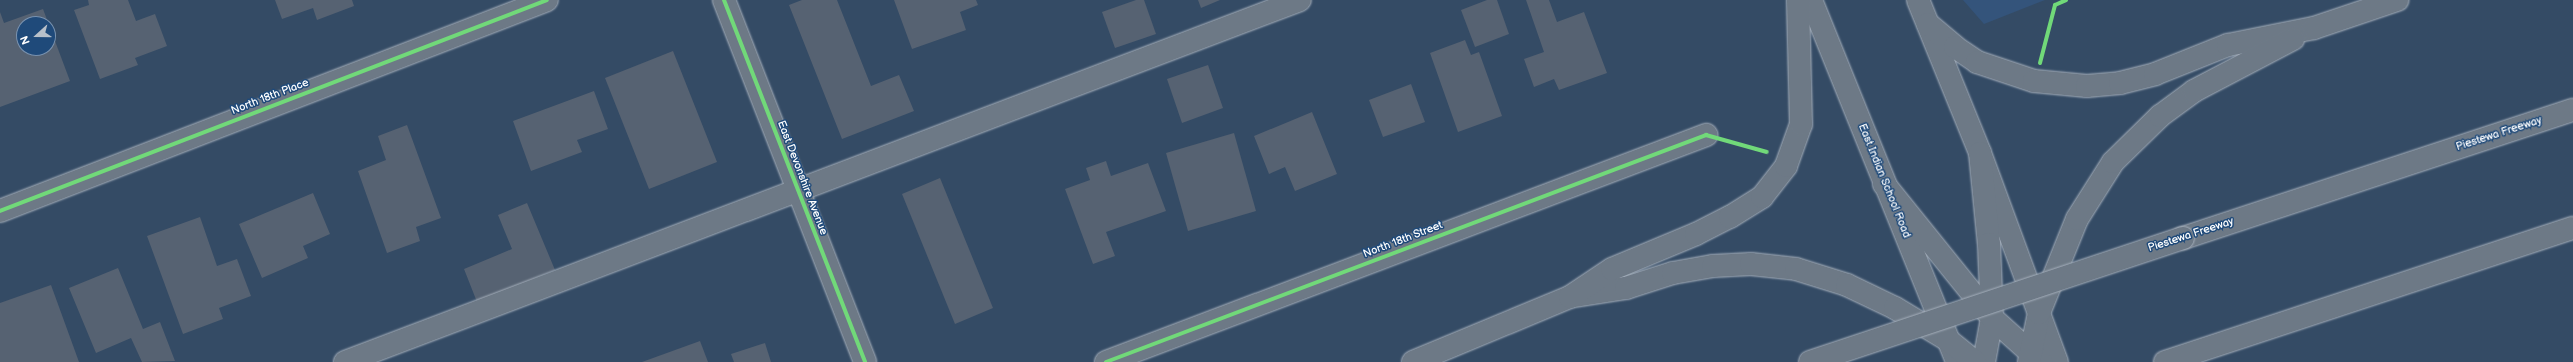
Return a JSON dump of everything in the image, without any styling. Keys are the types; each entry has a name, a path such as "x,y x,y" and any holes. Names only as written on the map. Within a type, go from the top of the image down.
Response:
{"main road":[{"name":"North 18th Place","path":"0,211 547,0"},
{"name":"East Devonshire Avenue","path":"724,0 865,362"},
{"path":"345,362 1300,0"},
{"path":"1413,362 1570,297 1612,268 1730,217 1762,197 1786,166 1802,124 1798,0"},
{"name":"East Indian School Road","path":"1811,0 1956,362"},
{"path":"1918,0 1980,154 2057,362"},
{"path":"1928,24 1954,47 1977,62 2034,80 2087,86 2120,83 2155,74 2228,44 2314,28 2398,0"},
{"path":"2034,360 2039,314 2077,219 2113,162 2160,116 2194,91 2314,28"},
{"name":"Piestewa Freeway","path":"1810,362 2573,110"},
{"name":"North 18th Street","path":"1106,362 1706,135"},
{"path":"1980,154 1989,244 1992,318 1984,362"},
{"path":"1884,184 1992,318 2034,360"},
{"path":"2164,362 2573,228"},
{"path":"1570,297 1626,288 1673,273 1713,266 1751,264 1796,269 1860,290 1948,340 1975,362"}],"shaded area":[{"path":"1963,0 2045,0 1984,24"}],"building":[{"path":"88,0 128,0 136,21 155,14 167,46 135,58 138,65 100,79 74,10 89,5"},
{"path":"275,0 352,0 354,6 317,20 313,8 282,19"},
{"path":"802,0 837,0 871,86 899,75 914,111 842,139 789,5"},
{"path":"894,0 976,0 978,5 960,12 966,30 912,49"},
{"path":"1136,0 1144,0 1156,34 1115,48 1102,12"},
{"path":"1198,0 1220,0 1201,8"},
{"path":"1487,0 1497,0 1509,34 1475,47 1461,10"},
{"path":"1526,0 1549,0 1557,22 1584,12 1607,73 1559,90 1554,79 1534,87 1524,59 1544,52"},
{"path":"43,9 46,16 24,16"},
{"path":"0,12 4,23 16,19 16,56 56,56 56,44 70,81 0,107"},
{"path":"1465,40 1471,55 1479,52 1502,116 1458,132 1430,53"},
{"path":"673,51 717,162 649,189 605,78"},
{"path":"1208,65 1223,108 1182,123 1167,79"},
{"path":"1411,84 1425,122 1383,137 1369,100"},
{"path":"594,91 608,129 577,140 582,152 531,171 513,121"},
{"path":"1312,112 1337,174 1295,191 1285,167 1269,174 1254,136"},
{"path":"407,125 441,218 416,227 420,241 387,253 358,171 386,160 378,136"},
{"path":"1234,133 1256,211 1188,231 1166,153"},
{"path":"1106,161 1111,176 1148,163 1166,211 1106,232 1115,256 1093,264 1065,189 1090,180 1086,168"},
{"path":"940,178 993,308 955,324 902,194"},
{"path":"313,193 330,234 303,246 308,258 262,278 239,224"},
{"path":"527,203 555,270 477,302 464,269 512,249 498,215"},
{"path":"200,217 217,266 237,259 251,296 219,308 223,319 183,334 147,236"},
{"path":"118,268 143,329 160,322 175,361 142,362 131,338 96,353 69,288"},
{"path":"51,285 79,362 0,362 0,303"},
{"path":"700,341 708,362 642,362"},
{"path":"765,343 771,362 734,362 731,354"}],"cycle path":[{"path":"0,211 547,0"},
{"path":"724,0 865,362"},
{"path":"2040,63 2055,5 2066,0"},
{"path":"1106,362 1706,135 1767,152"}]}
